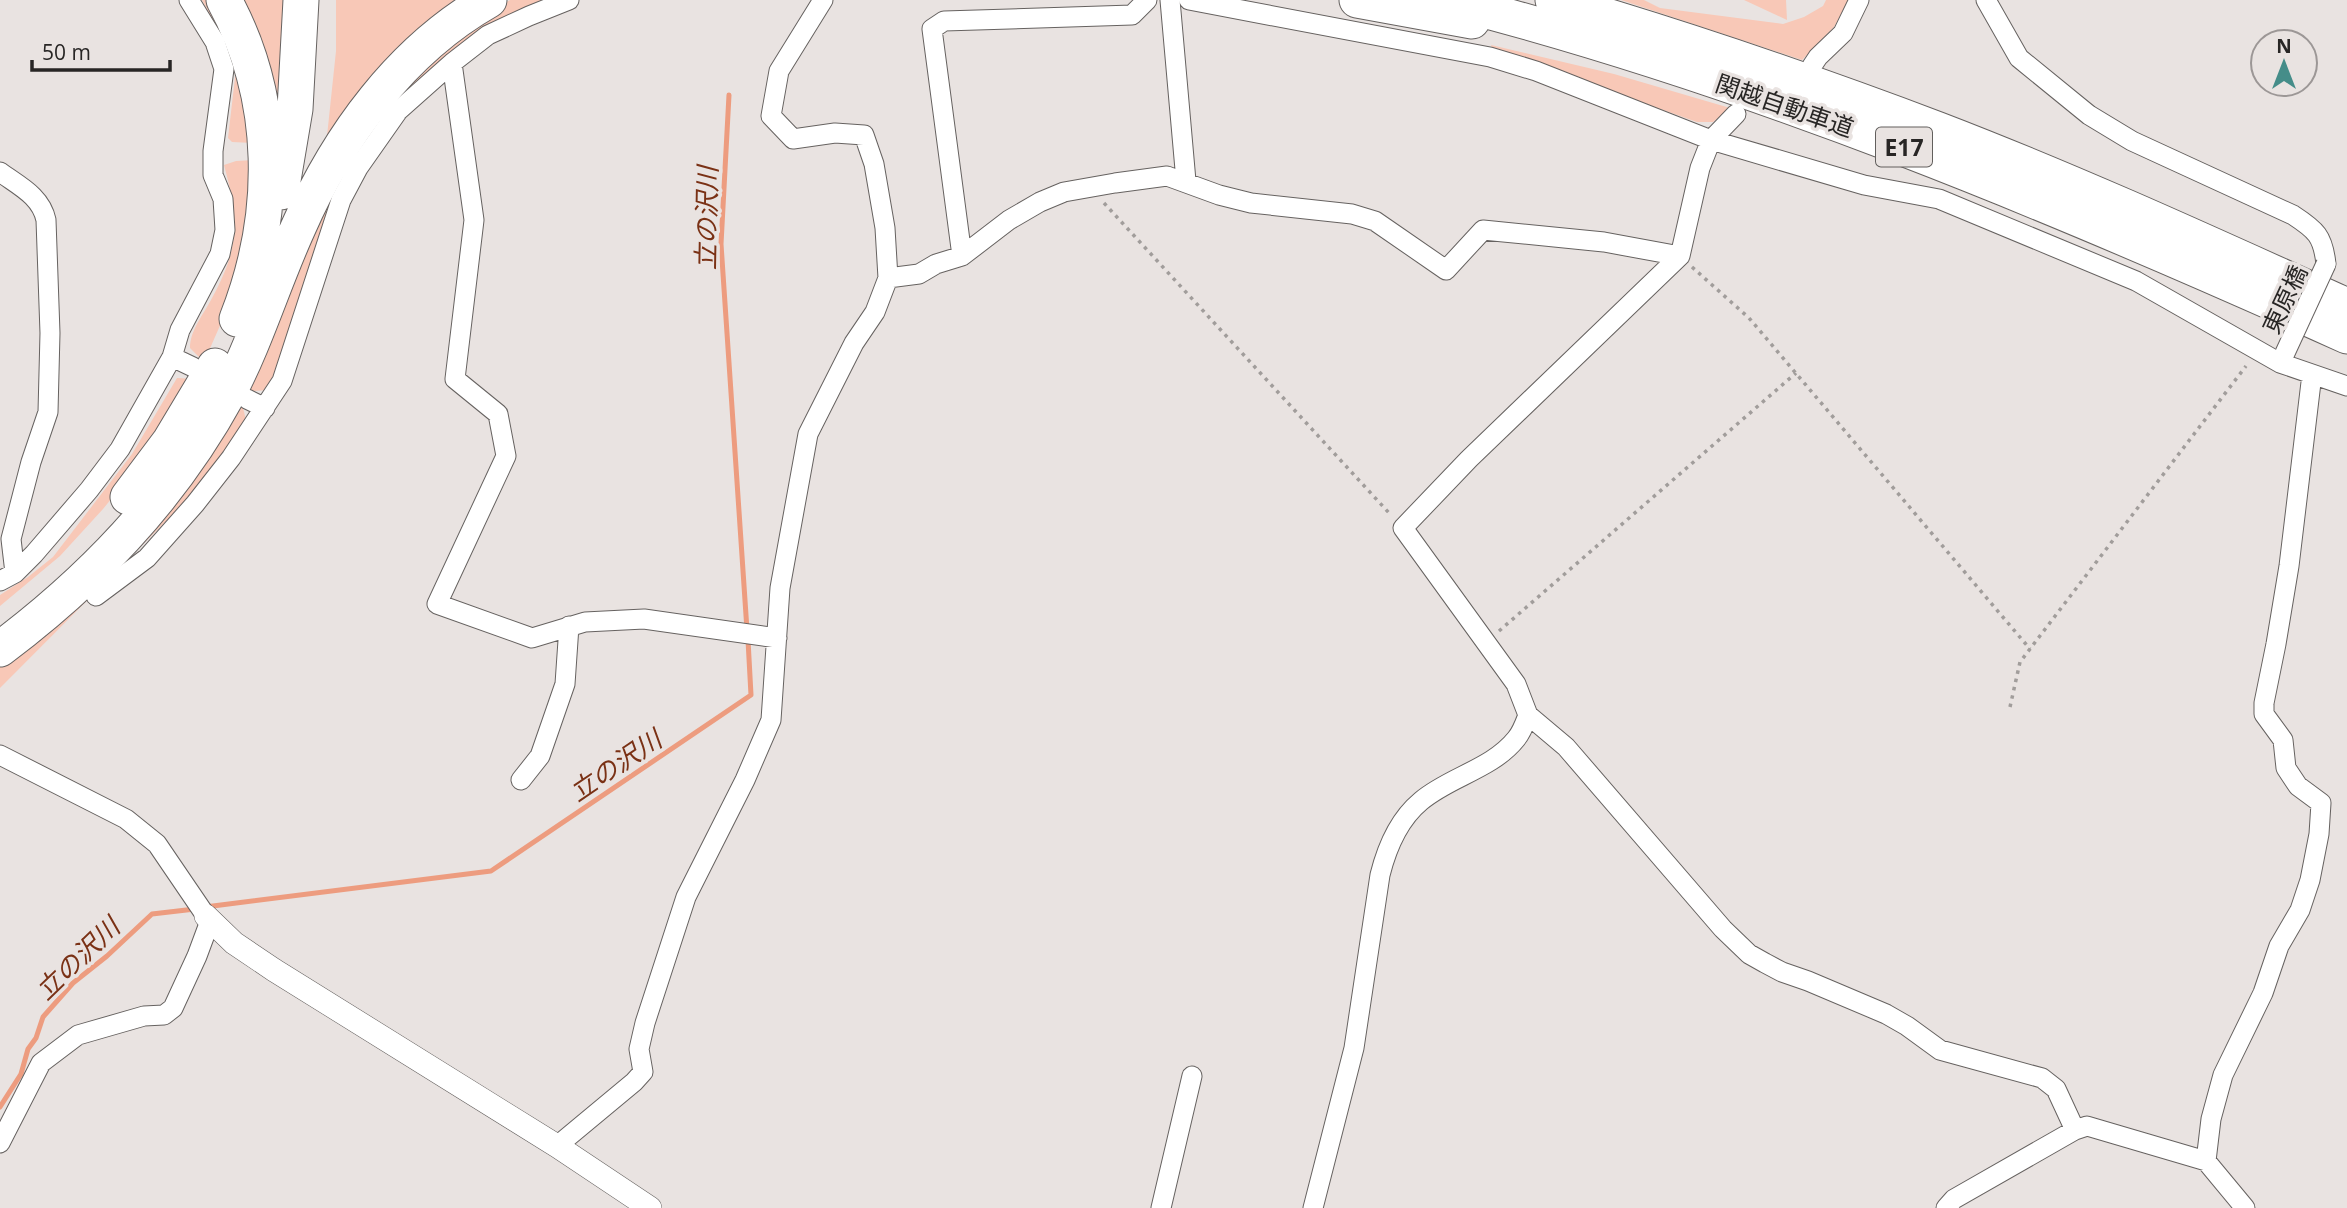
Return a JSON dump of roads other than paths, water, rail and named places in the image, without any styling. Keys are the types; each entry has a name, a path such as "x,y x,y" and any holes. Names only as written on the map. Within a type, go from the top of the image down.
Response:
{"highway":[{"path":"224,0 239,27 251,60 265,131 267,162 264,281"},
{"path":"0,649 41,617 102,561 158,498 207,430 244,361 264,281 272,224 289,153 298,82 301,0"},
{"path":"264,281 305,175 312,137 321,36 321,0"},
{"path":"0,621 88,543 144,478 216,366 358,122 412,58 465,15 489,0"},
{"path":"1357,0 1498,26 1693,73"},
{"name":"関越自動車道","path":"1446,0 1693,73 1929,157 2138,243 2347,336"},
{"name":"関越自動車道","path":"1553,0 1707,47 1941,131 2147,217 2347,306"}],"street":[{"path":"8,577 34,554 120,449 172,357 180,330 220,254 225,230 223,199 213,175 213,163 224,69 215,42 189,0"},
{"path":"96,596 147,558 195,504 224,467 282,381 341,200 358,168 398,111 452,63 488,36 569,0"},
{"path":"557,1146 643,1072 639,1049 645,1023 685,897 745,780 772,720 780,588 808,434 854,343 875,312 888,278 885,228 874,164 864,135 835,133 793,139 771,116 779,71 823,0"},
{"path":"962,256 933,29 944,21 1132,15 1147,0"},
{"path":"1170,0 1186,181"},
{"path":"1189,0 1490,57 1536,71 1711,140 1864,185 1939,199 2136,281 2258,350 2347,386"},
{"path":"1812,66 1843,33 1859,0"},
{"name":"東原橋","path":"1986,0 2019,58 2089,115 2132,141 2293,215 2310,227 2322,241 2326,264 2283,358"},
{"path":"452,63 474,220 455,379 498,414 506,456 437,604 532,638 584,622 644,619 777,638"},
{"path":"1736,114 1711,140 1700,168 1680,256 1469,458 1403,528 1516,684 1528,715 1566,747 1723,929 1749,954 1782,972 1886,1014 1940,1049 2042,1078 2056,1089 2075,1130"},
{"path":"0,172 36,198 44,209 47,220 50,333 48,412 11,539 8,577"},
{"path":"888,278 919,274 936,264 962,256 1009,220 1064,192 1167,176 1219,195 1251,203 1352,215 1374,221 1446,270 1483,230 1604,242 1680,256"},
{"path":"172,357 193,368"},
{"path":"2206,1161 2211,1119 2223,1075 2263,993 2279,946 2300,910 2310,880 2319,834 2321,803 2298,786 2286,768 2283,740 2264,714 2289,566 2312,374"},
{"path":"247,399 265,408"},
{"path":"521,780 540,757 565,684 569,626"},
{"path":"1313,1208 1354,1048 1380,875 1387,848 1405,818 1419,802 1516,740 1528,715"},
{"path":"0,755 126,819 157,844 208,919 234,943 557,1146 650,1208"},
{"path":"0,1143 41,1063 50,1054 78,1035 144,1016 164,1015 173,1008 197,956 208,919"},
{"path":"1161,1208 1192,1076"},
{"path":"1946,1208 1954,1199 2075,1130 2087,1126 2206,1161 2245,1208"}],"waterway":[{"name":"立の沢川","path":"729,95 721,244 747,630"},
{"name":"立の沢川","path":"205,907 491,871 751,695 748,640"},
{"name":"立の沢川","path":"0,1107 21,1074 28,1049 36,1038 43,1017 73,983 152,914 195,909"}]}
